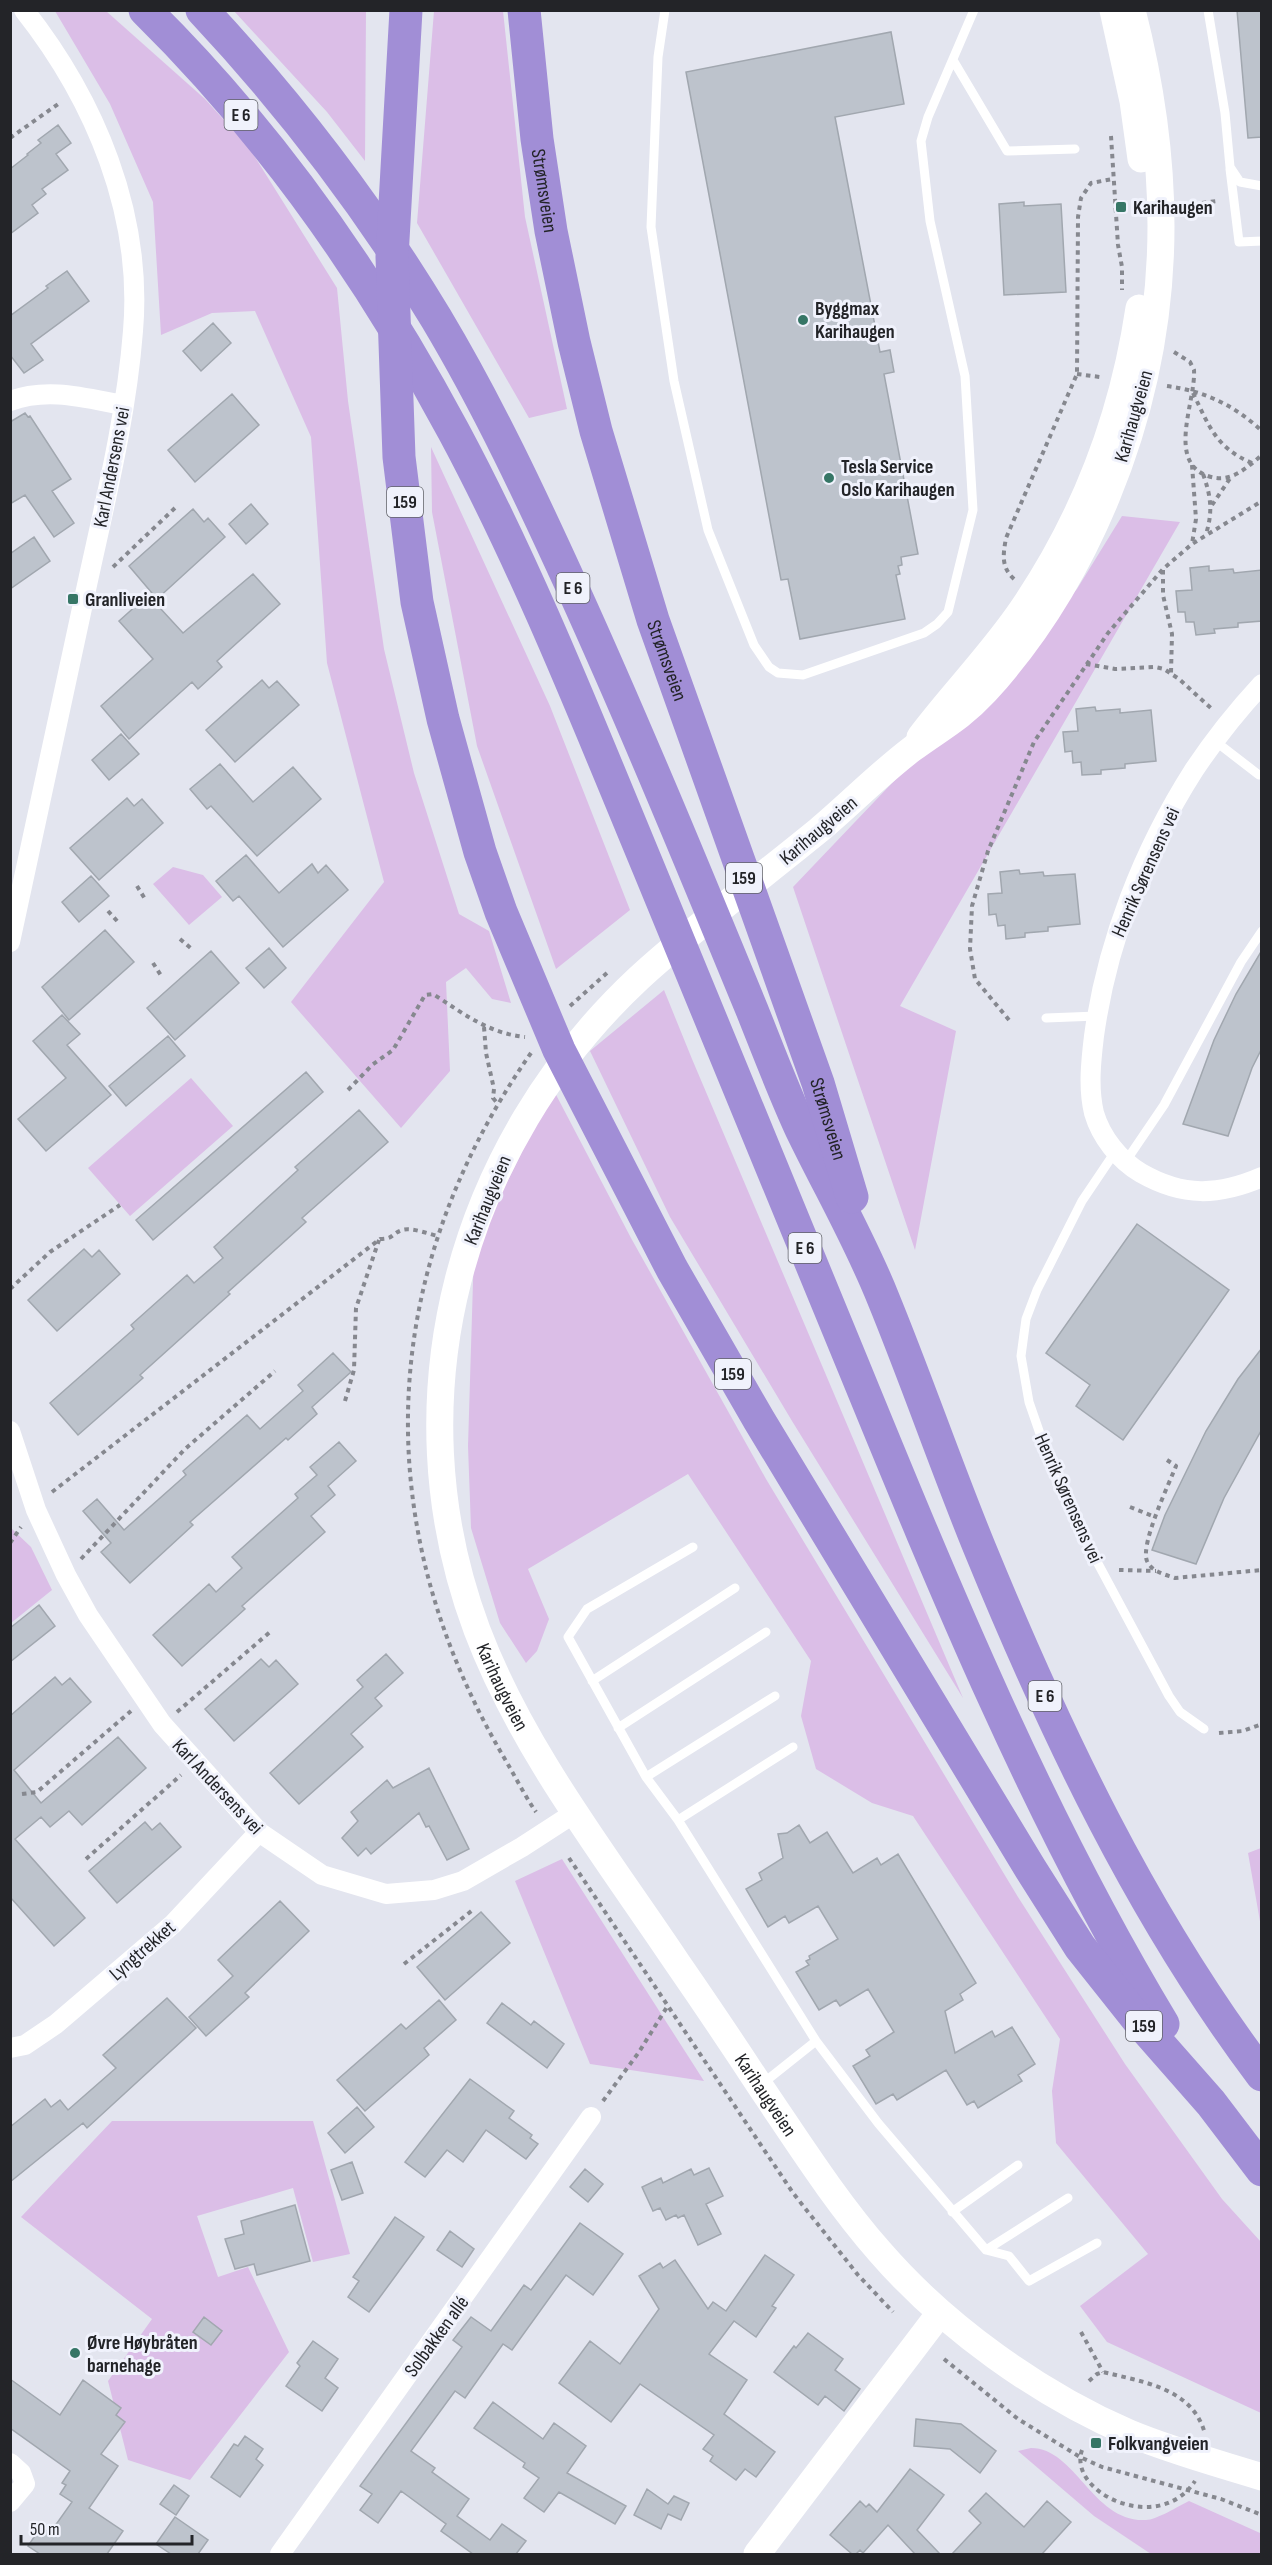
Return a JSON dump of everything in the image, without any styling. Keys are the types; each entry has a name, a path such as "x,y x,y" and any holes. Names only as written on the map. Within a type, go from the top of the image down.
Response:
{"highway":[{"name":"E 6","path":"145,10 199,67 264,142 328,229 400,338 454,431 526,579 643,854 980,1671 1075,1867 1151,2004 1210,2103 1262,2170"},
{"name":"E 6","path":"202,10 262,76 328,158 403,266 458,355 521,476 676,826 797,1121 880,1291 986,1562 1090,1793 1184,1961 1262,2075"},
{"name":"159","path":"406,10 392,257 399,457 417,602 443,719 480,852 501,912 559,1050 604,1141 714,1343 1030,1868 1080,1947 1138,2020 1210,2103"},
{"name":"Strømsveien","path":"524,10 537,139 551,231 574,342 621,518 653,620 818,1083 880,1291"}],"main road":[{"name":"Karihaugveien","path":"911,750 946,702 996,645 1046,572 1073,524 1095,477 1122,390 1135,338 1140,304 1144,263 1144,210 1143,175 1133,101 1113,10"},
{"name":"Karihaugveien","path":"1132,10 1151,94 1161,180 1160,295 1153,341 1129,438 1090,537 1066,584 1040,624 994,682 961,717 911,750 847,807 639,978 607,1012 546,1086 508,1147 481,1207 454,1290 442,1369 440,1448 442,1491 450,1535 474,1622 508,1701 535,1749 856,2224 886,2259 940,2313 1017,2370 1099,2418 1132,2434 1262,2477"},
{"path":"757,2554 940,2313"}],"street":[{"name":"Karl Andersens vei","path":"10,942 111,474 134,329 131,260 127,232 113,173 103,143 78,89 24,10"},
{"path":"10,401 32,394 53,393 123,405"},
{"name":"Henrik Sørensens vei","path":"1262,684 1228,723 1194,770 1163,824 1134,887 1111,953 1097,1016 1091,1058 1094,1110 1100,1128 1120,1156 1164,1185 1203,1193 1223,1190 1262,1177"},
{"name":"Karl Andersens vei","path":"10,1431 18,1485 36,1510 66,1575 88,1615 162,1724 259,1832 322,1875 386,1894 434,1890 463,1881 576,1812"},
{"name":"Lyngtrekket","path":"10,2048 25,2045 56,2024 173,1924 259,1832"},
{"name":"Solbakken allé","path":"280,2554 591,2117"},
{"path":"10,2463 21,2473 25,2484 10,2502"}],"lane":[{"path":"665,10 658,57 651,227 674,381 708,530 754,645 769,667 778,673 789,675 803,675 924,633 948,612 973,510 966,376 930,221 921,141 928,117 974,10"},
{"path":"1208,10 1225,113 1239,242 1262,241"},
{"path":"953,60 1007,151 1075,149"},
{"path":"1230,167 1240,182 1262,186"},
{"path":"1215,741 1259,775"},
{"path":"1120,1156 1164,1105 1241,962 1262,931"},
{"path":"1046,1018 1097,1016"},
{"name":"Henrik Sørensens vei","path":"1120,1156 1082,1201 1037,1290 1026,1319 1021,1356 1029,1402 1055,1477 1100,1569 1169,1696 1180,1712 1204,1729"},
{"path":"693,1547 587,1609 568,1637 646,1777 678,1820 816,2041 878,2122 986,2250 1009,2256 1029,2281 1097,2243"},
{"path":"592,1681 735,1588"},
{"path":"618,1728 766,1632"},
{"path":"646,1777 775,1696"},
{"path":"678,1820 793,1747"},
{"path":"760,2085 816,2041"},
{"path":"952,2212 1018,2165"},
{"path":"986,2250 1068,2198"}],"path":[{"path":"10,138 78,89"},
{"path":"1018,584 1006,573 1004,560 1010,525 1077,374 1078,217 1081,198 1089,186 1113,179"},
{"path":"1194,203 1220,201"},
{"path":"1173,351 1184,357 1194,370 1185,444 1192,464 1196,519 1192,544"},
{"path":"1192,392 1210,429 1224,446 1234,455 1252,463"},
{"path":"1235,410 1262,431"},
{"path":"1212,505 1231,477 1262,455"},
{"path":"1192,464 1203,474 1219,479 1231,477"},
{"path":"1203,474 1212,505 1211,519 1206,534"},
{"path":"1009,1020 975,979 970,949 972,906 988,851 1034,742 1107,633 1163,569 1206,534 1262,501"},
{"path":"87,583 114,566 176,507"},
{"path":"1163,569 1163,595 1172,634 1171,673"},
{"path":"1086,664 1115,669 1155,667 1171,673 1228,723"},
{"path":"137,886 145,899"},
{"path":"108,910 118,922"},
{"path":"180,939 193,950"},
{"path":"153,963 162,976"},
{"path":"348,1090 372,1065 393,1050 425,995 434,994 484,1026 503,1035 531,1038"},
{"path":"484,1026 494,1098 498,1104"},
{"path":"10,1289 50,1252 120,1205"},
{"path":"10,1543 47,1496 380,1239 392,1239 402,1230 438,1236"},
{"path":"345,1401 354,1370 356,1308 380,1239"},
{"path":"66,1575 185,1449 275,1371"},
{"path":"1157,1571 1146,1559 1147,1545 1155,1517 1176,1466 1167,1460"},
{"path":"1131,1507 1155,1517"},
{"path":"1100,1569 1157,1571 1179,1578 1262,1570"},
{"path":"162,1724 270,1632"},
{"path":"22,1794 37,1792 145,1699"},
{"path":"1204,1729 1217,1733 1230,1733 1262,1724"},
{"path":"86,1859 195,1762"},
{"path":"569,1857 793,2193 858,2276 893,2313"},
{"path":"404,1964 474,1909"},
{"path":"591,2117 639,2052 667,2007"},
{"path":"1081,2332 1103,2372"},
{"path":"944,2359 1025,2424 1080,2457 1111,2469 1221,2499 1262,2515"},
{"path":"1089,2381 1096,2374 1103,2372 1150,2384 1173,2393 1187,2402 1196,2412"},
{"path":"1082,2450 1080,2469 1090,2482 1111,2498"}],"shaded area":[{"path":"55,11 106,11 205,99 250,149 337,288 348,401 384,649 414,773 459,914 489,931 511,1003 492,999 466,968 446,982 450,1071 401,1128 291,1002 384,882 327,663 311,437 255,311 212,313 161,335 153,202 110,104"},
{"path":"234,11 366,11 365,161 327,112"},
{"path":"434,11 503,11 525,217 567,409 529,418 417,223"},
{"path":"431,447 550,706 630,910 556,969 477,746 432,512"},
{"path":"1122,516 1180,522 900,1006 956,1031 915,1250 793,887 1077,589"},
{"path":"173,867 203,875 222,897 189,925 153,884"},
{"path":"664,990 963,1698 792,1421 670,1217 590,1051"},
{"path":"191,1078 233,1126 130,1216 88,1168"},
{"path":"553,1089 631,1238 766,1479 1018,1897 1125,2064 1222,2199 1261,2242 1261,2413 1107,2342 1080,2306 1148,2254 1056,2143 1052,2091 1060,2039 913,1816 872,1803 816,1769 801,1716 811,1661 688,1474 528,1569 549,1619 537,1651 526,1663 500,1623 471,1528 468,1446 474,1249"},
{"path":"11,1528 31,1547 52,1590 11,1623"},
{"path":"1262,1848 1261,1927 1248,1853"},
{"path":"562,1859 704,2081 590,2064 515,1881"},
{"path":"112,2121 313,2121 350,2254 313,2262 293,2188 197,2216 218,2277 248,2267 289,2352 190,2480 128,2460 108,2381 152,2319 21,2217"},
{"path":"1031,2448 1047,2451 1060,2460 1098,2499 1112,2510 1128,2518 1150,2519 1189,2501 1260,2533 1261,2554 1151,2554 1094,2516 1018,2451"}],"building":[{"path":"1237,10 1262,10 1262,137 1248,138"},
{"path":"891,32 904,104 835,117 880,352 890,350 894,372 884,374 918,554 901,557 902,565 898,566 900,574 896,575 905,619 800,639 788,579 781,580 686,72"},
{"path":"58,125 71,143 56,154 68,170 42,189 46,194 32,205 38,213 10,234 10,169 41,143 38,140"},
{"path":"1024,202 1024,206 1061,204 1066,292 1004,295 999,204"},
{"path":"67,271 89,301 31,344 43,360 24,373 10,355 10,316"},
{"path":"213,323 231,343 201,371 183,351"},
{"path":"232,394 259,425 195,482 168,450"},
{"path":"25,413 28,417 30,416 71,479 52,491 74,523 54,537 25,495 10,504 10,422"},
{"path":"251,504 268,524 246,544 229,524"},
{"path":"193,509 204,522 208,518 225,537 157,599 129,566"},
{"path":"34,537 50,561 10,589 10,554"},
{"path":"1209,566 1209,571 1233,569 1234,573 1262,570 1262,621 1238,623 1238,627 1214,629 1215,633 1196,635 1194,622 1186,622 1185,612 1178,612 1176,591 1192,590 1190,568"},
{"path":"253,574 280,604 217,661 222,667 198,689 192,682 129,739 101,706 153,659 119,621 148,595 183,633"},
{"path":"262,680 269,688 277,681 299,705 235,762 206,730"},
{"path":"1095,707 1096,711 1120,709 1120,713 1151,710 1156,761 1125,764 1125,768 1101,770 1101,774 1082,775 1081,762 1073,763 1072,751 1065,752 1063,732 1078,731 1076,709"},
{"path":"121,734 139,754 109,780 92,760"},
{"path":"220,764 253,802 293,767 321,799 257,856 211,806 207,809 190,789"},
{"path":"127,798 134,806 142,799 163,823 99,880 70,848"},
{"path":"246,855 279,893 312,864 318,873 326,865 348,890 283,947 239,896 233,901 216,881"},
{"path":"1019,870 1020,874 1043,872 1044,876 1075,874 1080,924 1048,927 1048,931 1025,933 1025,937 1006,939 1005,925 998,926 996,914 989,915 988,894 1002,893 1000,872"},
{"path":"91,876 109,896 79,922 62,902"},
{"path":"105,930 134,962 69,1020 42,987"},
{"path":"269,948 286,968 264,988 246,968"},
{"path":"1262,950 1262,1048 1252,1068 1228,1136 1183,1124 1214,1040 1236,994"},
{"path":"211,951 239,983 175,1040 147,1008"},
{"path":"62,1015 80,1034 67,1045 111,1095 46,1151 18,1119 66,1078 33,1041"},
{"path":"168,1036 185,1056 126,1106 109,1086"},
{"path":"306,1072 323,1092 153,1240 136,1220"},
{"path":"359,1110 388,1142 302,1218 306,1222 140,1375 143,1378 78,1435 50,1403 134,1329 131,1325 187,1275 194,1283 223,1258 214,1247 298,1170 295,1167"},
{"path":"1137,1224 1229,1290 1123,1440 1076,1406 1090,1385 1046,1353"},
{"path":"84,1249 92,1257 99,1250 120,1274 57,1331 28,1300"},
{"path":"1262,1348 1262,1429 1224,1498 1196,1564 1152,1550 1165,1515 1206,1431 1238,1379"},
{"path":"333,1353 351,1372 312,1407 317,1414 190,1522 193,1525 130,1583 101,1552 111,1543 83,1511 97,1499 124,1530 186,1475 183,1471 247,1415 260,1429 303,1391 298,1385"},
{"path":"339,1442 356,1461 328,1486 335,1495 311,1516 325,1532 242,1606 245,1609 182,1666 153,1635 209,1584 216,1592 242,1568 232,1557 298,1498 295,1494 317,1475 310,1467"},
{"path":"39,1605 55,1626 10,1662 10,1628"},
{"path":"386,1654 403,1673 375,1698 382,1706 351,1734 363,1747 299,1804 270,1773 363,1687 357,1680"},
{"path":"261,1659 269,1667 276,1660 298,1684 234,1741 205,1709"},
{"path":"55,1677 62,1685 70,1678 91,1702 14,1770 41,1803 118,1737 146,1768 82,1825 69,1811 50,1827 41,1817 15,1839 85,1918 54,1946 10,1897 10,1716"},
{"path":"429,1768 469,1849 447,1860 429,1826 426,1827 419,1813 371,1854 366,1848 358,1856 342,1838 358,1821 351,1812 387,1780 393,1788"},
{"path":"145,1822 152,1830 160,1823 181,1847 117,1903 89,1871"},
{"path":"799,1825 810,1843 827,1832 853,1873 877,1858 881,1865 898,1854 976,1983 960,1994 963,2000 945,2011 955,2053 992,2031 995,2037 1012,2027 1035,2064 1018,2075 1022,2081 978,2108 974,2101 967,2105 946,2070 897,2100 893,2094 876,2104 853,2066 870,2056 866,2050 894,2032 868,1989 840,2006 836,2000 819,2010 796,1972 809,1965 806,1961 810,1959 809,1956 838,1939 818,1906 789,1923 785,1916 768,1927 746,1889 762,1880 759,1873 783,1858 778,1834 787,1833"},
{"path":"280,1901 309,1931 245,1993 249,1997 206,2036 189,2017 233,1976 218,1960"},
{"path":"481,1912 510,1943 445,2000 417,1967"},
{"path":"167,1998 196,2028 87,2128 83,2123 10,2182 10,2127 45,2099 51,2107 60,2100 68,2110 116,2068 103,2055"},
{"path":"439,2000 456,2020 424,2048 429,2055 365,2111 337,2080 401,2024 406,2029"},
{"path":"502,2003 531,2025 534,2021 564,2044 547,2068 487,2023"},
{"path":"470,2079 514,2111 509,2118 532,2135 530,2138 538,2144 526,2159 486,2130 463,2162 447,2150 425,2177 405,2162"},
{"path":"357,2107 374,2127 345,2153 328,2133"},
{"path":"352,2162 363,2193 342,2200 331,2170"},
{"path":"709,2168 723,2196 706,2204 721,2234 698,2245 684,2215 678,2218 676,2215 666,2220 660,2208 653,2211 642,2187 661,2178 663,2183 691,2169 694,2175"},
{"path":"585,2169 603,2184 588,2202 570,2187"},
{"path":"295,2205 310,2261 257,2275 254,2264 235,2269 225,2239 244,2234 241,2221"},
{"path":"395,2217 424,2237 369,2312 348,2297 359,2281 353,2277"},
{"path":"580,2223 623,2254 593,2295 566,2275 512,2350 503,2344 465,2398 455,2391 411,2451 435,2468 432,2472 469,2499 457,2516 490,2540 502,2524 526,2541 516,2554 473,2554 441,2531 446,2524 401,2491 378,2523 360,2510 372,2494 360,2486 462,2347 453,2340 471,2317 491,2331 524,2285 531,2290"},
{"path":"450,2231 474,2249 462,2267 437,2250"},
{"path":"765,2255 794,2275 772,2306 776,2308 756,2337 734,2321 709,2354 747,2380 724,2414 775,2452 756,2477 745,2469 736,2480 710,2461 713,2456 703,2449 714,2435 640,2384 611,2422 559,2383 590,2341 620,2364 659,2309 639,2276 660,2263 663,2268 675,2260 708,2309 713,2302 726,2311"},
{"path":"204,2317 222,2331 211,2345 193,2332"},
{"path":"808,2333 843,2359 835,2370 860,2389 844,2411 825,2396 818,2405 774,2372 794,2346 796,2348"},
{"path":"313,2341 338,2359 325,2378 338,2388 322,2411 286,2386 300,2366 297,2363"},
{"path":"10,2379 60,2415 83,2380 121,2408 116,2415 125,2422 101,2454 118,2466 89,2508 123,2531 107,2554 40,2554 28,2546 41,2527 50,2533 72,2502 60,2494 66,2485 62,2483 70,2471 10,2428"},
{"path":"493,2402 543,2439 554,2423 586,2446 567,2473 626,2506 615,2524 559,2492 544,2512 524,2498 539,2478 523,2467 525,2463 474,2428"},
{"path":"916,2419 961,2424 996,2451 980,2473 950,2449 914,2446"},
{"path":"245,2436 263,2449 256,2459 263,2465 240,2497 211,2477 234,2444 238,2446"},
{"path":"910,2469 944,2495 917,2530 940,2554 915,2554 888,2525 863,2553 860,2550 852,2554 830,2535 860,2501 866,2507 869,2504 877,2512"},
{"path":"174,2485 189,2496 176,2515 160,2504"},
{"path":"647,2489 668,2504 674,2496 689,2503 681,2520 668,2514 661,2529 634,2515"},
{"path":"986,2493 1024,2527 1047,2501 1071,2522 1042,2554 952,2554 981,2523 969,2511"},
{"path":"175,2517 208,2540 198,2554 171,2554 156,2544"}],"place":[{"name":"Karihaugen","path":"1121,207"},
{"name":"Byggmax Karihaugen","path":"803,320"},
{"name":"Tesla Service Oslo Karihaugen","path":"829,478"},
{"name":"Granliveien","path":"73,599"},
{"name":"Øvre Høybråten barnehage","path":"75,2353"},
{"name":"Folkvangveien","path":"1096,2443"}]}
